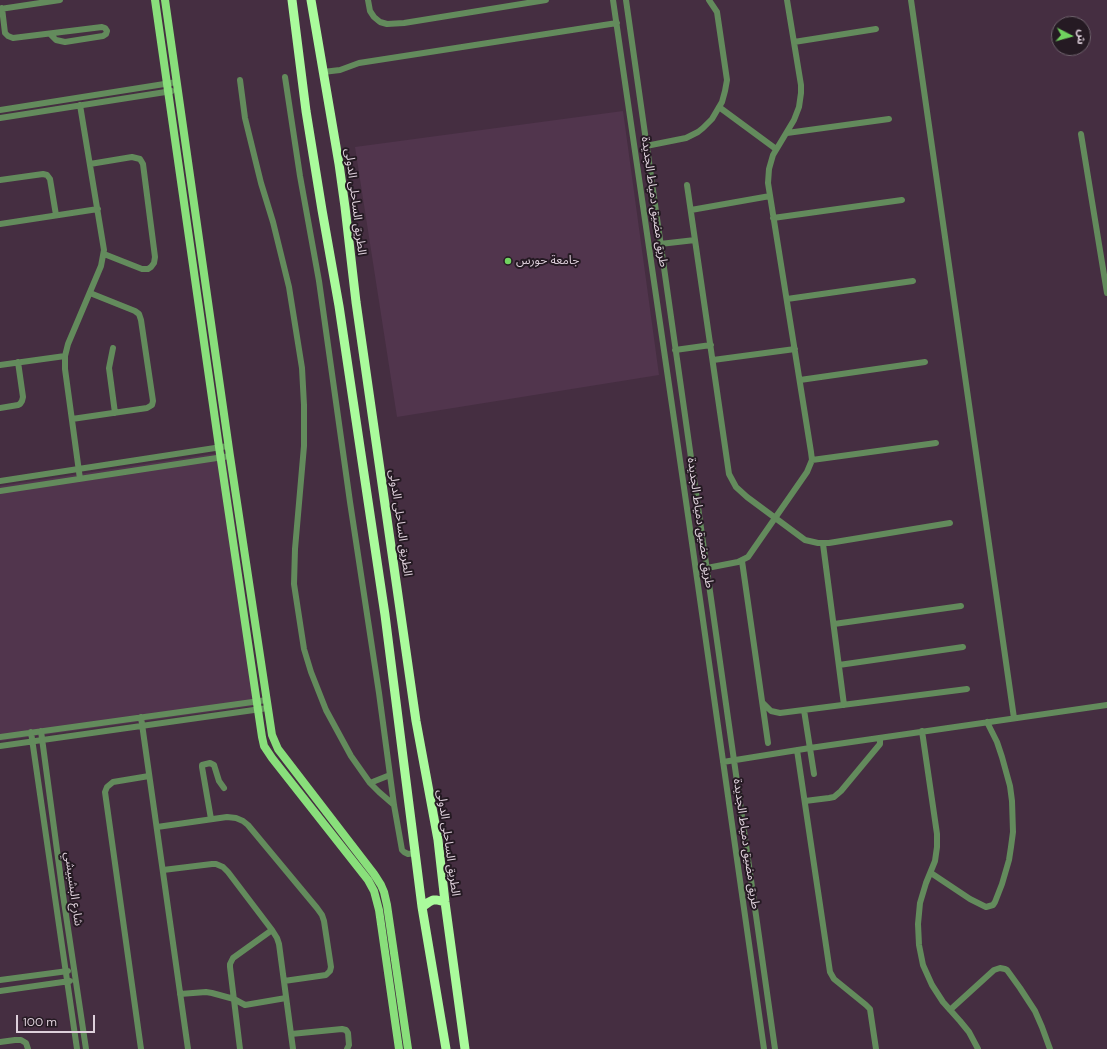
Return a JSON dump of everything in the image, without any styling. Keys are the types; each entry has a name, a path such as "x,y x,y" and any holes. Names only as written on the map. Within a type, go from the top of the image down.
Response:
{"highway":[{"path":"292,0 306,111 339,306 378,570 422,907 446,1049"},
{"name":"الطريق الساحلى الدولى","path":"311,0 339,164 356,302 416,721 435,824 465,1049"},
{"path":"422,907 433,900 445,902"}],"main road":[{"path":"155,0 220,457 264,746 269,755 368,880 374,890 379,910 399,1049"},
{"path":"165,0 228,446 272,734 278,749 374,874 384,892 408,1049"}],"street":[{"path":"50,34 56,40 65,42 103,36 107,31 102,27 10,38 5,30 1,9 60,0"},
{"path":"368,0 370,11 374,17 380,22 387,24 404,23 546,0"},
{"name":"طريق مضيق دمياط الجديدة","path":"614,0 690,522 764,1049"},
{"name":"طريق مضيق دمياط الجديدة","path":"626,0 775,1049"},
{"path":"646,146 679,140 692,135 703,128 716,113 724,96 727,80 716,12 709,0"},
{"path":"707,568 742,561 751,554 807,472 812,460 768,183 770,162 797,114 801,92 787,0"},
{"path":"911,0 1014,718"},
{"path":"324,72 340,70 359,63 617,23"},
{"path":"794,42 876,29"},
{"path":"285,77 299,169 319,281 394,805 402,850 408,854 416,854"},
{"path":"240,80 244,118 273,222 289,287 302,368 304,446 295,549 294,584 304,649 311,672 326,710 351,756 370,783 394,805"},
{"path":"0,110 178,86"},
{"path":"0,118 80,105 168,87"},
{"path":"628,101 639,99"},
{"path":"80,105 104,246 101,266 68,344 65,356 65,369 80,479"},
{"path":"719,107 776,149"},
{"path":"787,133 888,119"},
{"path":"1081,134 1107,294"},
{"path":"90,164 132,156 140,159 143,164 155,257 154,263 148,269 142,269 104,254"},
{"path":"0,180 43,174 47,175 50,179 56,216"},
{"path":"687,185 729,474 736,487 743,494 805,540 814,543 823,544 950,524"},
{"path":"691,210 770,196"},
{"path":"773,218 902,200"},
{"path":"0,224 98,209"},
{"path":"660,244 695,240"},
{"path":"787,299 914,281"},
{"path":"72,420 147,408 152,403 153,399 139,314 90,293"},
{"path":"675,350 711,345"},
{"path":"113,348 109,368 115,413"},
{"path":"713,360 795,349"},
{"path":"0,365 65,356"},
{"path":"0,408 18,405 22,401 23,397 18,362"},
{"path":"800,380 925,362"},
{"path":"812,460 936,443"},
{"path":"0,481 228,446"},
{"path":"0,491 230,456"},
{"path":"690,522 700,520"},
{"path":"823,544 844,705"},
{"path":"742,561 768,743"},
{"path":"834,624 961,606"},
{"path":"839,665 963,647"},
{"path":"762,703 768,709 777,713 967,689"},
{"path":"0,737 141,717 268,704"},
{"path":"0,746 142,725 257,705"},
{"path":"723,762 922,731 1107,705"},
{"path":"804,710 814,774"},
{"path":"141,717 188,1049"},
{"path":"930,873 970,899 986,907 993,905 1002,884 1008,866 1013,832 1012,802 1010,786 1002,757 997,742 987,722"},
{"name":"شارع البشبيشي","path":"41,731 75,980 86,1049"},
{"path":"922,731 937,840 935,861 922,893 919,909 919,945 923,966 929,980 937,994 969,1032 978,1049"},
{"name":"شارع البشبيشي","path":"31,732 77,1049"},
{"path":"805,801 834,797 841,791 880,744 880,738"},
{"path":"797,750 830,972 834,979 870,1009 876,1049"},
{"path":"211,820 202,765 210,763 214,764 219,781 224,788"},
{"path":"370,783 390,775"},
{"path":"142,1049 105,792 108,785 113,782 149,776"},
{"path":"40,794 49,793"},
{"path":"157,827 230,817 240,819 246,823 317,908 324,921 331,967 330,971 328,974 323,976 284,981"},
{"path":"163,870 212,864 223,867 272,930 278,941 293,1049"},
{"path":"240,1049 230,967 234,958 272,930"},
{"path":"752,968 763,965"},
{"path":"950,1010 994,970 1000,968 1005,969 1035,1011 1050,1049"},
{"path":"0,972 1,980 74,970"},
{"path":"0,991 75,980"},
{"path":"180,994 206,992 218,994 245,1004 286,998"},
{"path":"291,1034 342,1028 348,1033 349,1045 347,1049"},
{"path":"0,1042 21,1040 26,1043 28,1049"}],"shaded area":[{"name":"جامعة حورس","path":"623,111 659,375 397,417 355,147"},
{"path":"225,452 261,705 0,741 0,486"}],"place":[{"name":"جامعة حورس","path":"508,261"}]}
